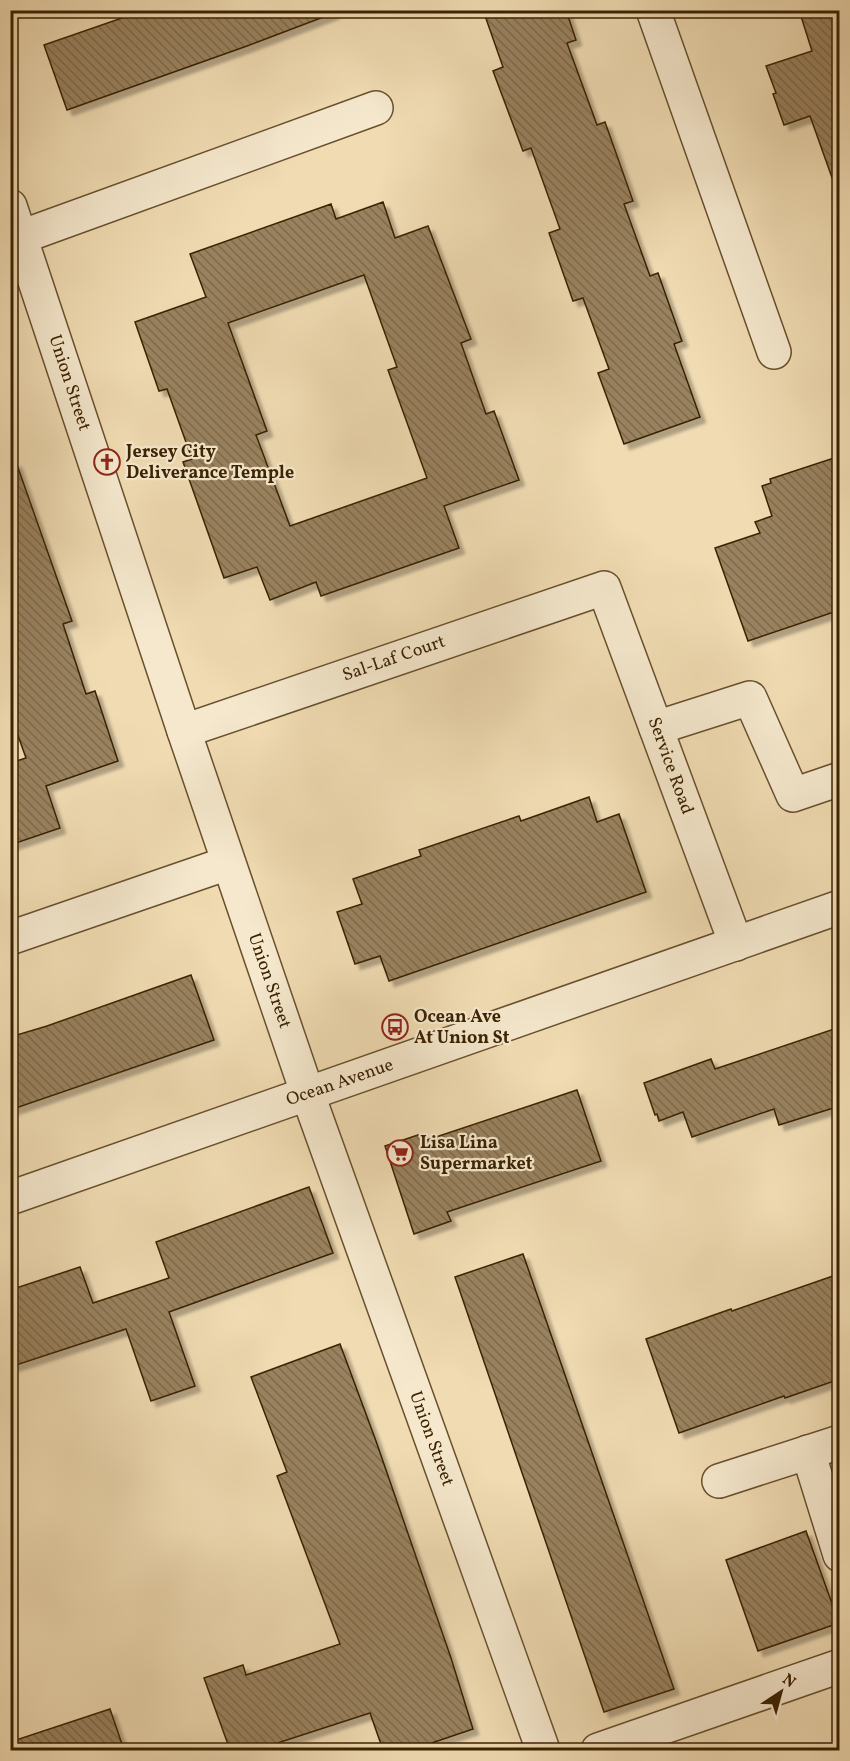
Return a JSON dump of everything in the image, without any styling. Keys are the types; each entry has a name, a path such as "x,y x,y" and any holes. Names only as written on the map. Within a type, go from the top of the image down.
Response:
{"street":[{"path":"653,10 774,352"},
{"path":"21,237 376,108"},
{"name":"Union Street","path":"10,206 184,731 308,1095 543,1750"},
{"name":"Sal-Laf Court","path":"184,731 604,588"},
{"name":"Service Road","path":"604,588 736,944"},
{"path":"656,728 750,698 794,795 840,779"},
{"path":"10,938 228,862"},
{"name":"Ocean Avenue","path":"10,1198 840,907"},
{"path":"719,1481 840,1442"},
{"path":"808,1452 840,1555"},
{"path":"598,1750 840,1666"}],"building":[{"path":"145,10 333,10 334,13 67,110 44,45"},
{"path":"483,10 566,10 576,40 567,43 597,125 605,122 633,201 624,204 650,276 658,273 682,341 674,344 700,417 624,444 598,373 609,369 583,298 573,301 549,233 560,229 531,148 523,151 493,71 503,67"},
{"path":"799,10 840,10 840,186 835,186 810,116 784,125 766,66 812,51"},
{"path":"383,202 395,238 428,226 471,339 461,343 486,414 494,411 519,480 444,506 459,548 321,596 316,582 270,600 257,567 224,578 183,462 192,459 167,389 159,391 135,322 206,297 190,254 331,204 336,219","holes":["364,275 397,367 388,370 427,478 290,526 256,435 267,431 228,323"]},
{"path":"840,456 840,610 748,641 715,548 760,533 755,522 772,516 762,486 771,483 770,479"},
{"path":"16,462 72,621 63,624 86,694 95,691 118,761 46,786 60,828 10,845 10,763 26,758 10,713 10,463"},
{"path":"589,797 597,822 619,814 646,892 389,981 380,956 355,964 337,912 362,904 353,879 421,856 419,850 519,816 521,821"},
{"path":"191,975 214,1040 10,1110 10,1037"},
{"path":"840,1027 840,1106 779,1125 774,1109 692,1137 683,1112 659,1121 657,1114 655,1115 644,1083 711,1059 715,1069"},
{"path":"577,1090 601,1161 447,1212 451,1221 414,1234 385,1146 421,1134 424,1141"},
{"path":"309,1187 333,1253 169,1312 195,1386 151,1401 126,1329 10,1367 10,1290 80,1267 93,1303 169,1278 156,1242"},
{"path":"523,1254 674,1689 604,1712 455,1277"},
{"path":"833,1276 840,1294 840,1379 679,1433 646,1339"},
{"path":"340,1344 451,1658 473,1729 411,1750 383,1750 370,1713 256,1750 230,1750 204,1678 243,1665 246,1675 340,1644 277,1476 287,1472 251,1377"},
{"path":"806,1531 839,1623 758,1651 726,1560"},
{"path":"110,1709 124,1750 10,1750 10,1742"}],"place":[{"name":"Jersey City Deliverance Temple","path":"107,462"},
{"name":"Ocean Ave At Union St","path":"395,1027"},
{"name":"Lisa Lina Supermarket","path":"400,1153"}]}
